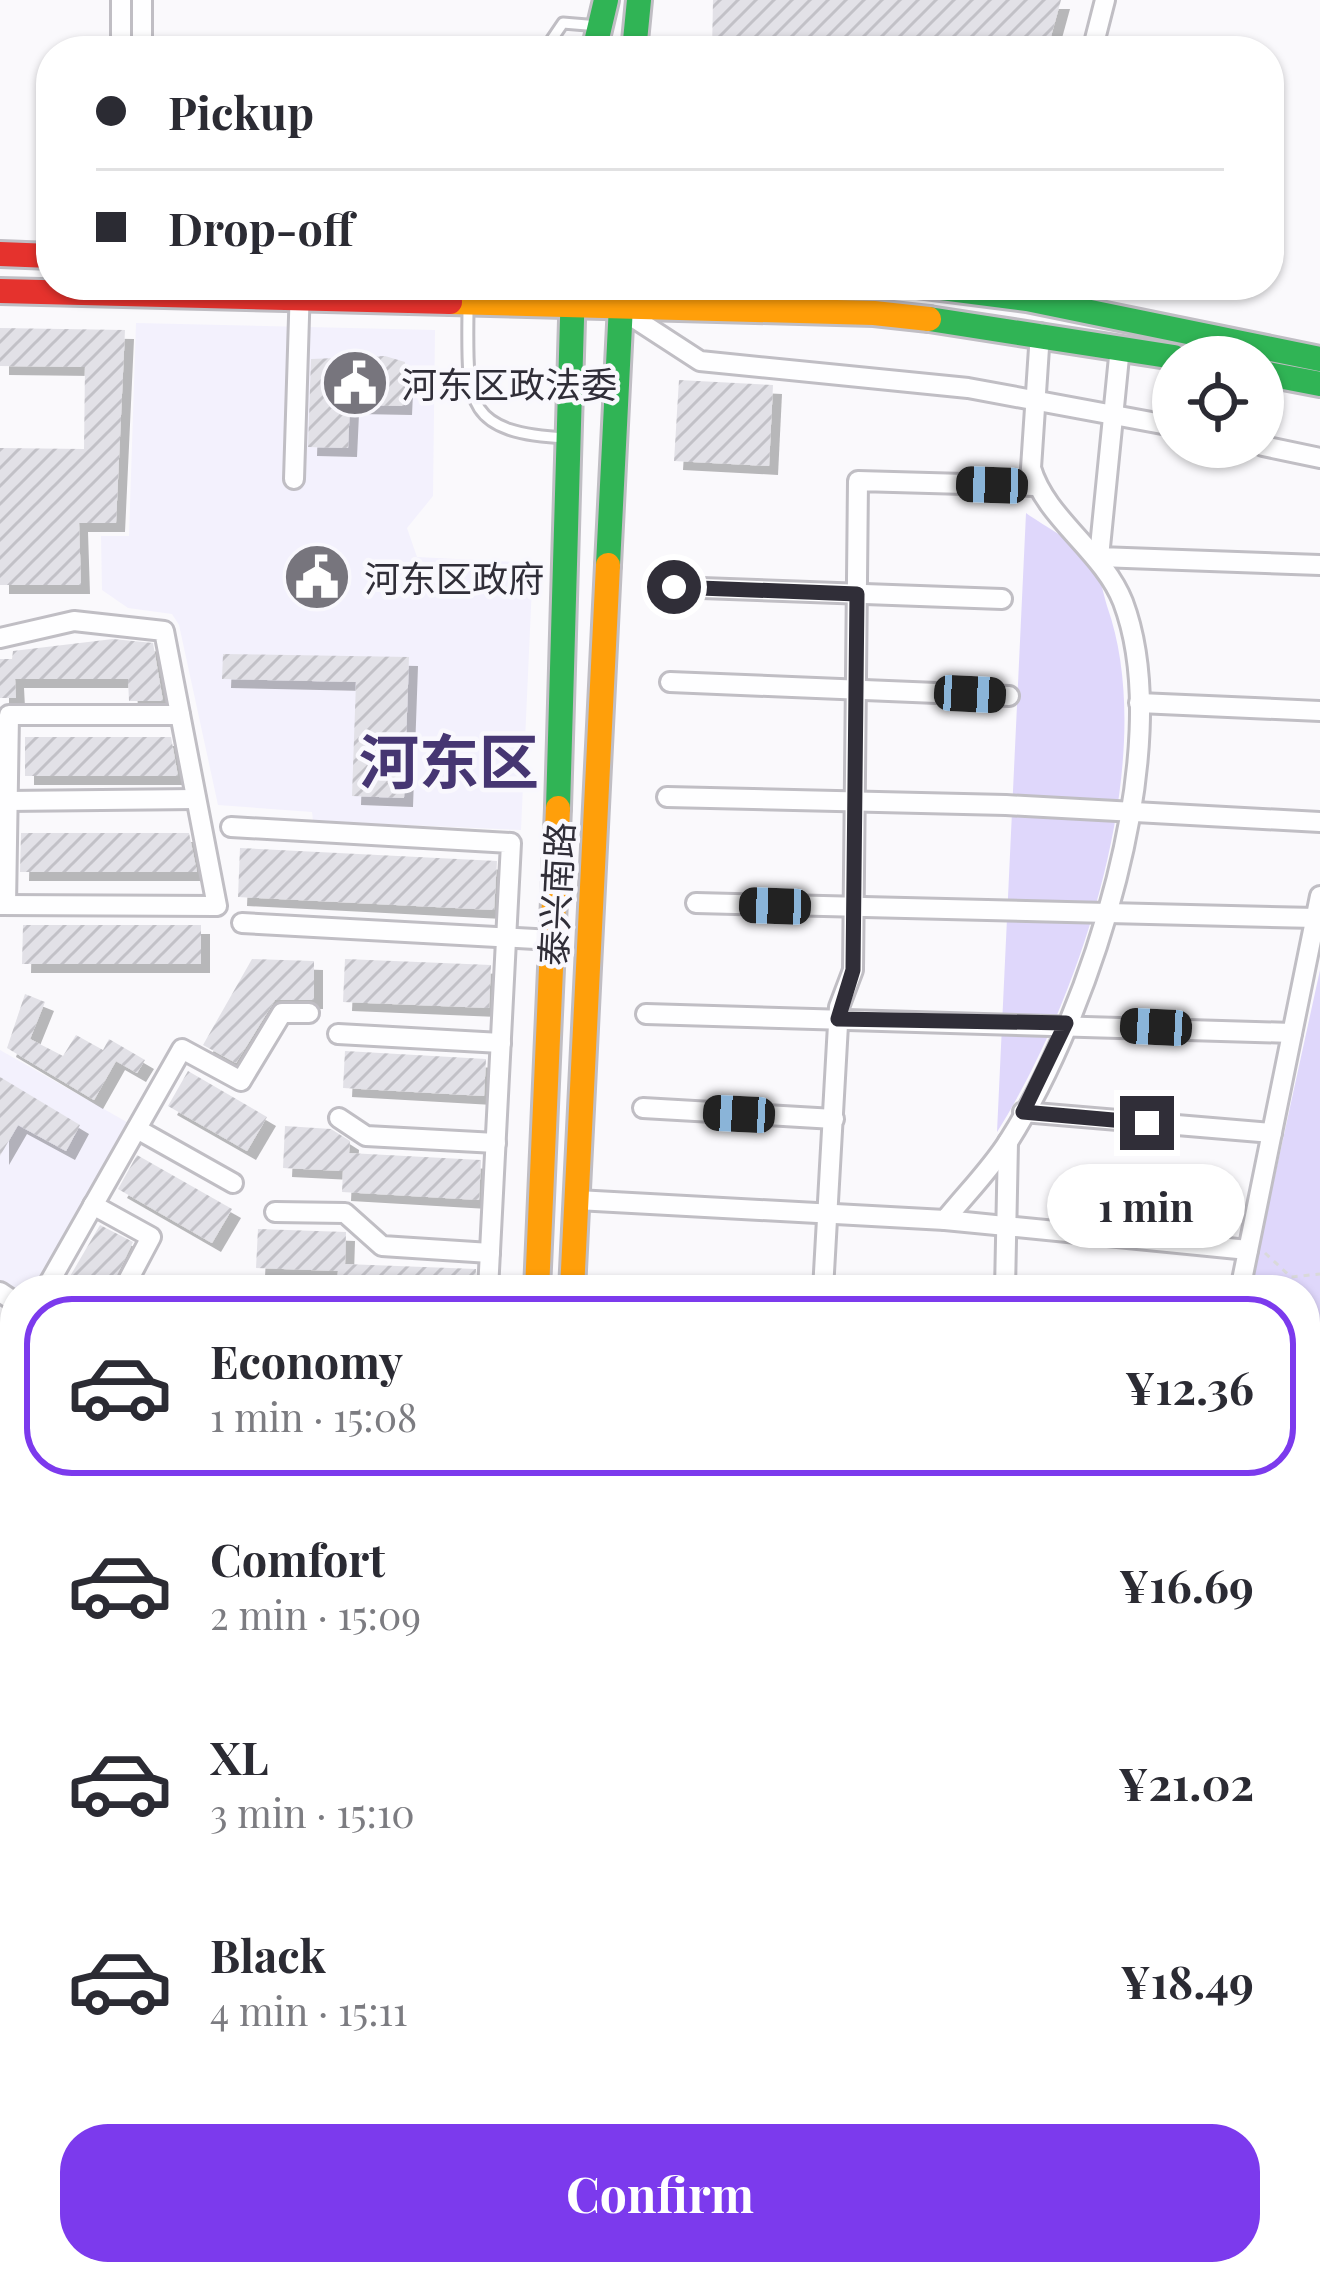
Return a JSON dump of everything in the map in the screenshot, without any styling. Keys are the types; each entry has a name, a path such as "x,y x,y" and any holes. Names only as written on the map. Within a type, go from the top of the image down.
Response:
{"main road":[{"path":"598,36 606,0"},
{"path":"635,36 639,0"},
{"path":"0,254 36,255"},
{"path":"0,291 36,291"},
{"path":"419,300 479,304 508,300"},
{"name":"泰兴南路","path":"538,1275 574,300"},
{"name":"泰兴南路","path":"573,1275 621,300"},
{"path":"654,300 688,308 874,313 1040,333 1152,353"},
{"path":"1064,300 1320,359"},
{"path":"1284,377 1320,384"}],"street":[{"path":"122,0 122,36"},
{"path":"142,0 142,36"},
{"path":"1096,36 1106,0"},
{"path":"294,479 300,300"},
{"path":"630,300 700,361 1036,400 1152,421"},
{"path":"945,1220 1008,1142 1066,1023 1108,914 1130,813 1139,666 1123,602 1099,557 1036,486 1031,468 1040,333"},
{"path":"1099,557 1120,347"},
{"path":"1284,450 1320,458"},
{"path":"824,1275 838,1019 853,970 858,482 1036,486"},
{"path":"1099,557 1320,565"},
{"path":"674,587 1002,599"},
{"path":"0,638 74,621 164,631 217,906 3,905 9,715 180,715"},
{"path":"670,682 1009,696"},
{"path":"1139,703 1320,711"},
{"path":"667,797 1320,822"},
{"path":"8,801 196,799"},
{"path":"231,827 511,843 489,1275"},
{"path":"1245,1275 1320,896"},
{"path":"695,903 1316,918"},
{"path":"242,923 553,940"},
{"path":"54,1275 182,1049 241,1081 282,1013 309,1013"},
{"path":"646,1014 1292,1033"},
{"path":"338,1034 501,1043"},
{"path":"644,1108 834,1119"},
{"path":"1023,1112 1272,1133"},
{"path":"339,1118 366,1136 496,1143"},
{"path":"137,1129 233,1184"},
{"path":"1005,1275 1008,1142"},
{"path":"577,1200 945,1220 1253,1249"},
{"path":"94,1205 152,1237 131,1275"},
{"path":"275,1212 345,1213 382,1246 490,1253"}],"lane":[{"path":"554,36 563,23 591,36"},
{"path":"479,304 468,366 481,414 505,432 569,438"}],"path":[{"path":"1253,1249 1288,1275"}],"shaded area":[{"name":"河东区政府","path":"136,323 435,330 433,496 407,528 417,557 533,563 521,830 313,821 312,812 218,805 179,625 172,614 128,608 102,590 101,536 129,536"},
{"path":"0,1050 132,1125 47,1275 0,1275"}],"green space":[{"path":"1026,513 1079,549 1097,573 1121,667 1124,734 1118,804 1083,948 1057,1016 997,1132"},
{"path":"1320,970 1320,1275 1253,1275"}],"building":[{"path":"713,0 1061,0 1051,36 712,36"},
{"path":"0,328 125,330 116,523 79,523 81,585 0,585 0,448 84,449 85,367 0,366"},
{"name":"河东区政法委","path":"385,356 405,362 403,406 350,405 348,448 308,447 311,359"},
{"path":"679,380 773,385 769,466 674,461"},
{"path":"113,639 153,643 163,701 129,701 128,679 15,679 16,698 0,698 0,659 12,659 13,651"},
{"name":"河东区政府","path":"223,654 409,657 404,798 352,796 356,682 222,679"},
{"path":"25,737 171,737 178,776 25,776"},
{"path":"21,833 189,833 197,872 20,872"},
{"path":"240,848 497,861 494,910 238,897"},
{"path":"23,925 201,925 201,964 22,964"},
{"path":"252,959 314,961 314,1000 275,1000 236,1063 203,1045"},
{"path":"345,959 491,965 489,1008 343,1002"},
{"path":"25,994 45,1002 30,1039 63,1056 76,1035 103,1050 109,1039 145,1060 137,1073 116,1061 94,1100 7,1048"},
{"path":"345,1051 486,1059 484,1096 343,1088"},
{"path":"188,1071 267,1117 247,1151 168,1106"},
{"path":"0,1077 80,1125 66,1151 18,1125 0,1156"},
{"path":"285,1126 331,1129 350,1141 349,1153 481,1160 479,1200 342,1192 343,1171 283,1168"},
{"path":"137,1155 232,1209 212,1243 118,1189"},
{"path":"100,1225 133,1242 117,1275 71,1275"},
{"path":"258,1229 346,1232 345,1264 476,1269 476,1275 338,1275 338,1271 256,1268"}],"traffic: fast":[{"path":"598,36 606,0"},
{"path":"635,36 639,0"},
{"path":"558,808 573,300"},
{"path":"608,565 621,300"},
{"path":"1032,300 1320,359"},
{"path":"929,319 1152,354"},
{"path":"1284,377 1320,384"}],"traffic: slow":[{"path":"450,302 874,313 929,319"},
{"path":"573,1275 608,565"},
{"path":"538,1275 558,808"}],"traffic: jam":[{"path":"0,254 36,255"},
{"path":"0,291 36,292"},
{"path":"368,300 450,302"}],"place":[{"name":"河东区政法委","path":"355,383"},
{"name":"河东区政府","path":"317,577"}],"district":[{"name":"河东区","path":"449,759"}],"route":[{"path":"674,587 857,594 853,970 838,1019 1066,1023 1023,1112 1147,1123"}]}
